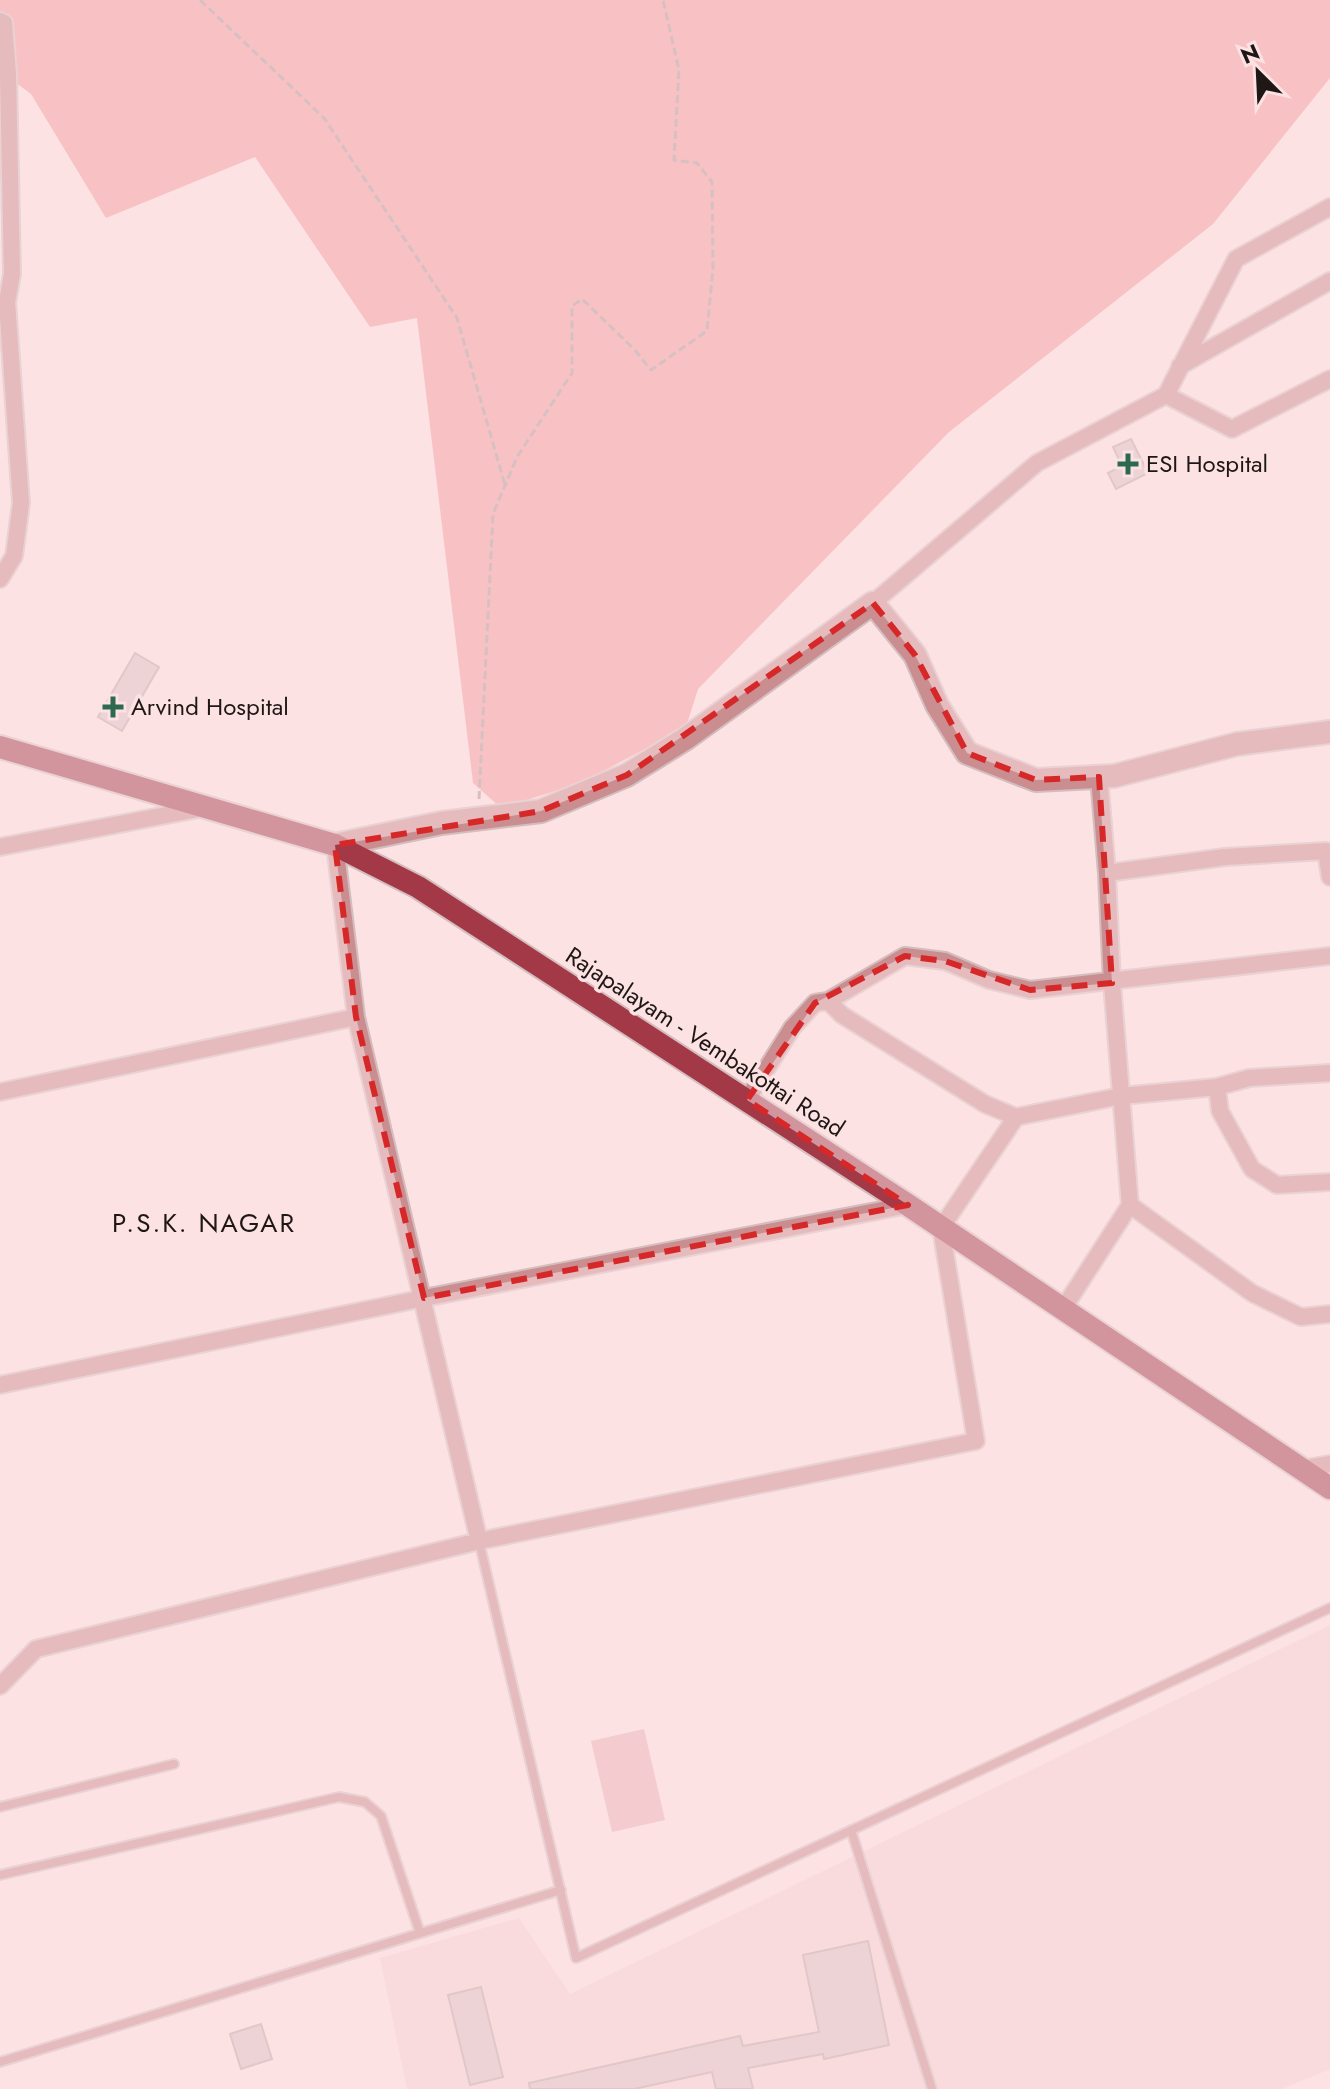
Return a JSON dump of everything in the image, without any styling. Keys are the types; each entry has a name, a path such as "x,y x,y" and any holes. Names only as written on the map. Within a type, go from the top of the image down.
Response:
{"main road":[{"name":"Rajapalayam - Vembakottai Road","path":"0,747 335,845 418,887 908,1205 1330,1488"}],"street":[{"path":"0,21 4,23 8,74 12,274 4,302 21,503 14,556 0,579"},
{"path":"479,1541 356,1017 335,845 441,823 541,811 627,775 685,739 873,603 1037,463 1166,395 1236,259 1330,207"},
{"path":"1180,366 1330,281"},
{"path":"1166,395 1232,429 1330,379"},
{"path":"873,603 915,655 937,705 967,753 1036,780 1114,776 1237,744 1330,732"},
{"path":"1063,1309 1130,1205 1099,777"},
{"path":"0,847 206,808"},
{"path":"1107,873 1225,857 1326,851 1330,877"},
{"path":"747,1100 792,1028 815,1003 828,1001 905,956 945,961 989,980 1030,990 1330,956"},
{"path":"828,1001 842,1015 985,1104 1016,1117 1121,1096 1217,1087 1249,1078 1330,1073"},
{"path":"0,1092 356,1017"},
{"path":"1217,1087 1220,1111 1252,1169 1277,1185 1330,1182"},
{"path":"0,1686 36,1649 479,1541 976,1441 941,1228 1016,1117"},
{"path":"0,1385 424,1298 908,1205"},
{"path":"1130,1205 1252,1293 1301,1317 1330,1314"},
{"path":"1302,1469 1330,1464"}],"lane":[{"path":"479,1541 576,1958 1330,1608"},
{"path":"0,1807 174,1764"},
{"path":"0,1875 339,1797 365,1802 381,1816 420,1933"},
{"path":"851,1830 932,2089"},
{"path":"0,2062 561,1890"}],"path":[{"path":"200,0 324,118 457,318 505,485"},
{"path":"478,819 493,514 517,457 572,373 572,306 582,299 635,350 651,370 707,331 713,268 712,182 697,163 674,160 679,70 663,0"}],"highlighted area":[{"path":"873,603 915,655 967,753 1036,780 1099,777 1112,983 1030,990 945,961 905,956 815,1003 747,1100 908,1205 424,1298 356,1017 335,845 541,811 627,775"}],"shaded area":[{"path":"0,0 1330,0 1330,78 1213,224 949,432 698,689 686,727 581,783 501,808 473,783 417,318 370,327 255,157 106,218 31,94 0,71"},
{"path":"1330,1625 1330,2069 1282,2089 407,2089 380,1958 519,1918 570,1994"},
{"path":"644,1729 665,1820 612,1832 591,1741"}],"building":[{"path":"1131,439 1148,473 1116,489 1108,473 1122,466 1113,447"},
{"path":"135,653 159,667 122,731 98,717"},
{"path":"868,1941 889,2045 824,2059 823,2054 748,2068 753,2089 716,2089 712,2072 634,2089 530,2089 529,2083 740,2036 743,2046 819,2032 803,1955"},
{"path":"481,1987 503,2077 470,2085 448,1995"},
{"path":"261,2024 272,2059 241,2069 230,2034"}],"place":[{"name":"ESI Hospital","path":"1128,464"},
{"name":"Arvind Hospital","path":"113,707"}],"district":[{"name":"P.S.K. NAGAR","path":"204,1223"}]}
